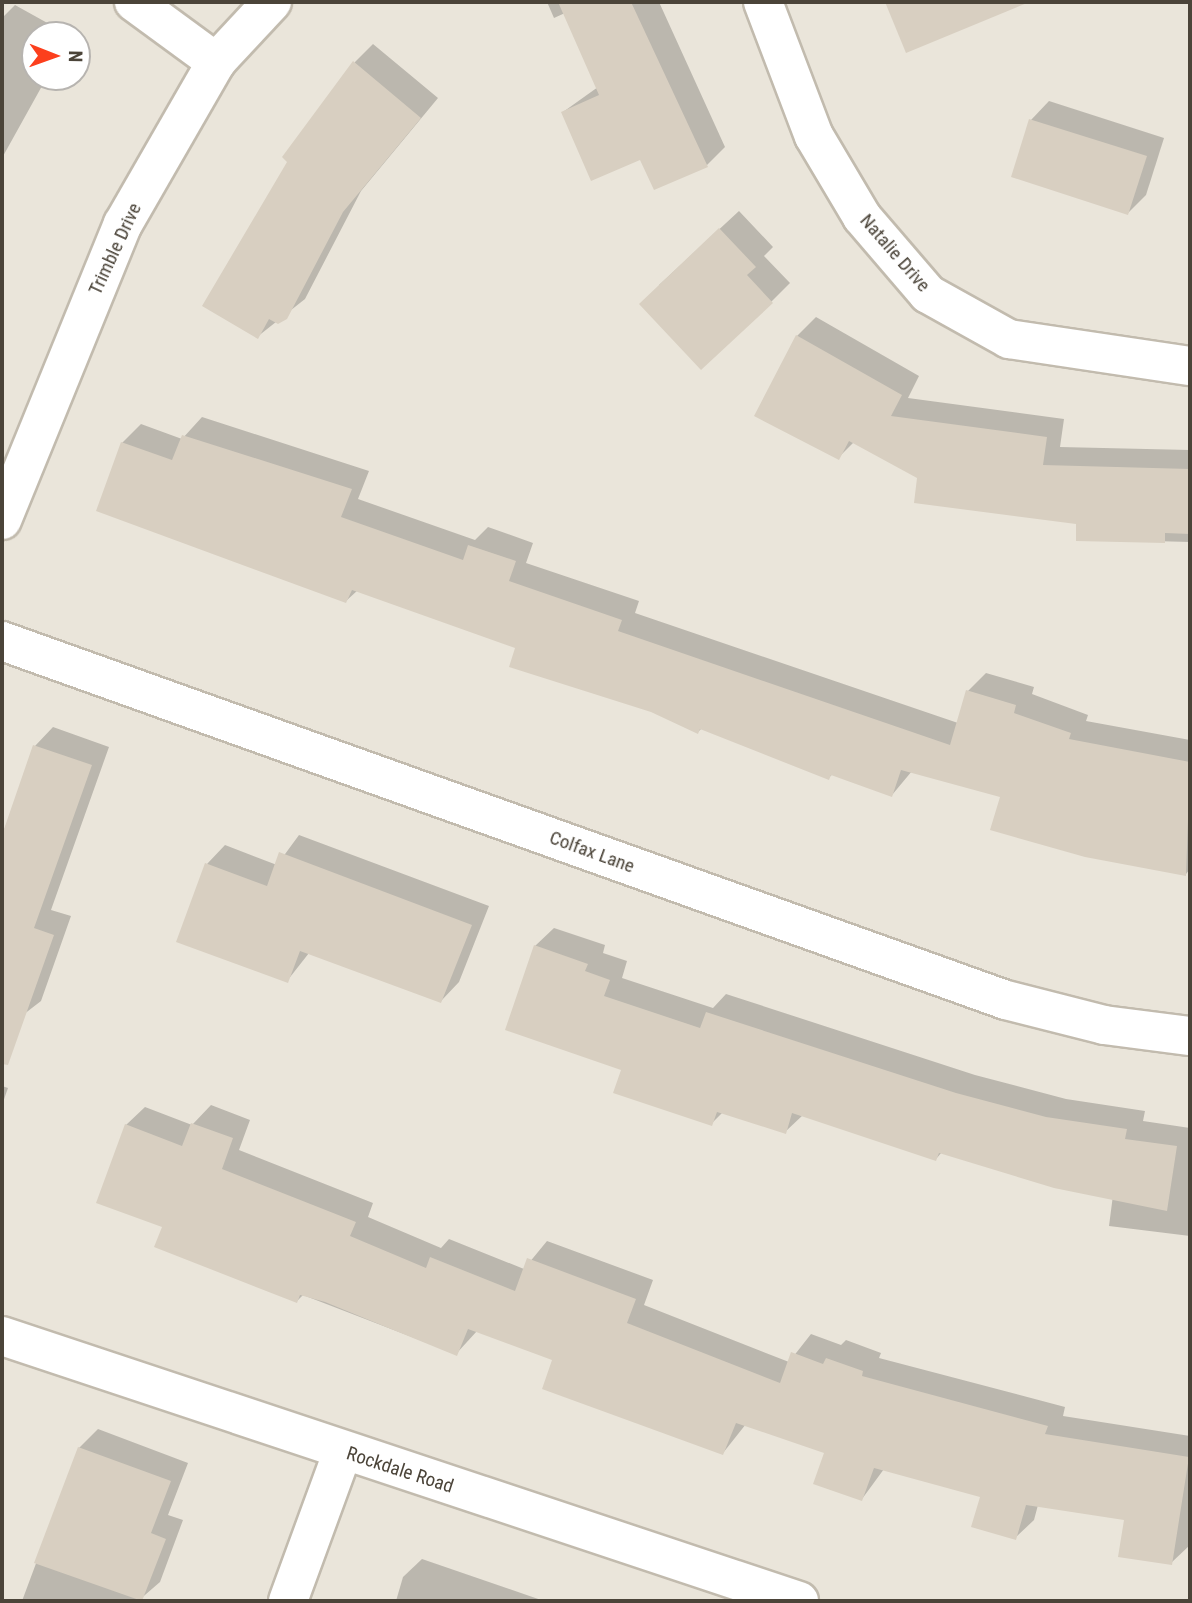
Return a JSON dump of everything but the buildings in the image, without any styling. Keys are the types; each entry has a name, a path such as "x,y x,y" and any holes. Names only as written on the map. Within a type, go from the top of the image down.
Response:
{"street":[{"path":"134,2 216,62"},
{"name":"Trimble Drive","path":"2,520 123,225 216,62 272,2"},
{"name":"Natalie Drive","path":"763,2 814,136 862,217 928,294 1009,338 1190,366"},
{"name":"Colfax Lane","path":"2,641 1006,1000 1104,1025 1190,1036"},
{"name":"Rockdale Road","path":"2,1336 799,1601"},
{"path":"288,1601 343,1451"}],"shaded area":[{"path":"2,2 1190,2 1190,1601 2,1601"}]}
